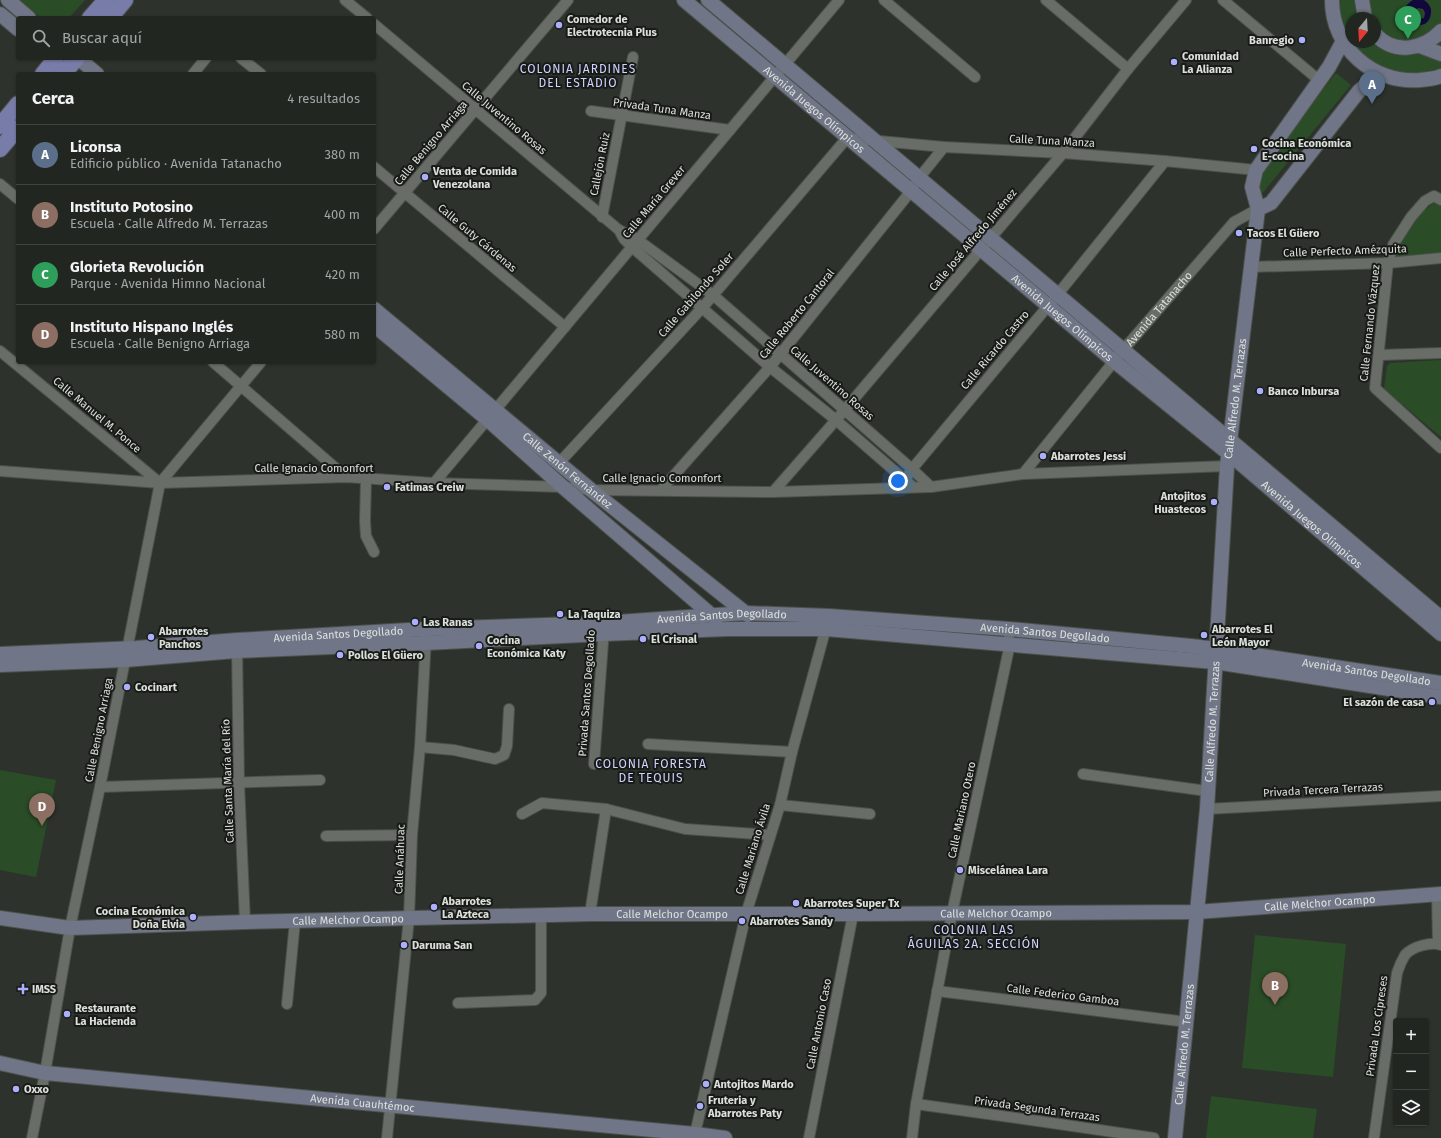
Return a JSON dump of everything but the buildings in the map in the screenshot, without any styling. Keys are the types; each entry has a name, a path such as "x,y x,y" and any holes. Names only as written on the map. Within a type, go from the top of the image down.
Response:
{"main road":[{"path":"92,16 106,0"},
{"path":"112,16 125,0"},
{"path":"47,72 65,64"},
{"path":"0,126 16,106"},
{"path":"0,149 16,130"}],"street":[{"path":"8,0 27,16"},
{"name":"Calle Benigno Arriaga","path":"376,227 568,0"},
{"name":"Avenida Juegos Olímpicos","path":"684,0 980,250 1228,453 1441,634"},
{"name":"Avenida Juegos Olímpicos","path":"708,0 1124,349 1228,453 1351,544 1441,618"},
{"name":"Calle María Grever","path":"434,483 839,0"},
{"path":"884,0 975,77"},
{"path":"1046,0 1128,69"},
{"name":"Calle José Alfredo Jiménez","path":"773,492 836,420 1062,153 1128,69 1186,0"},
{"path":"1223,0 1320,81"},
{"path":"1332,0 1332,13 1340,38 1356,58 1379,74 1407,81 1435,79 1441,76"},
{"path":"1362,0 1364,12"},
{"path":"350,1 365,16"},
{"path":"0,14 16,27"},
{"name":"Calle Juventino Rosas","path":"376,26 602,217 635,243 770,367 836,420 909,483"},
{"path":"1381,39 1391,45 1406,48 1420,46 1433,39 1441,31"},
{"path":"1258,209 1252,187 1256,170 1320,81 1343,41"},
{"path":"1420,46 1441,54"},
{"name":"Callejón Ruiz","path":"602,217 634,57"},
{"path":"195,72 204,60"},
{"path":"244,60 258,72"},
{"path":"65,64 91,72"},
{"name":"Avenida Tatanacho","path":"1023,474 1124,349 1234,222 1271,203 1360,91 1379,74"},
{"name":"Privada Tuna Manza","path":"591,111 730,130"},
{"name":"Calle Tuna Manza","path":"847,138 944,148 1062,153 1256,170"},
{"name":"Calle Gabilondo Soler","path":"559,463 714,295 847,138"},
{"name":"Calle Roberto Cantoral","path":"661,490 770,367 944,148"},
{"name":"Calle Ricardo Castro","path":"909,483 912,469 1058,294 1165,161"},
{"name":"Calle Guty Cárdenas","path":"376,169 565,327"},
{"path":"0,184 16,197"},
{"name":"Calle Fernando Vázquez","path":"1441,200 1434,196 1425,201 1411,217 1393,245 1388,263 1375,388 1441,448"},
{"name":"Calle Alfredo M. Terrazas","path":"1174,1138 1187,1022 1196,912 1207,809 1228,453 1258,209"},
{"name":"Calle Juventino Rosas","path":"635,243 714,295 931,487"},
{"name":"Calle Perfecto Amézquita","path":"1250,267 1388,263 1441,258"},
{"name":"Calle Zenón Fernández","path":"376,311 492,415 563,487 727,629"},
{"name":"Calle Zenón Fernández","path":"376,327 492,415 559,463 763,628"},
{"name":"Calle Manuel M. Ponce","path":"0,351 160,483"},
{"path":"1379,355 1441,353"},
{"path":"215,364 346,477"},
{"name":"Calle Benigno Arriaga","path":"32,1138 45,1073 70,928 100,787 160,483 260,364"},
{"name":"Calle Ignacio Comonfort","path":"0,471 160,483 346,477 434,483 563,487 591,490 773,492 909,483 931,487 1023,474 1228,453"},
{"path":"366,478 366,536 374,552"},
{"name":"Avenida Santos Degollado","path":"237,645 426,643 604,628 745,613 1010,644 1215,655 1441,697"},
{"name":"Avenida Santos Degollado","path":"0,666 426,629 727,629 828,623 1009,629 1441,684"},
{"name":"Calle Mariano Ávila","path":"695,1136 746,914 780,804 792,752 828,623"},
{"name":"Privada Santos Degollado","path":"594,764 604,628"},
{"name":"Calle Anáhuac","path":"387,1138 409,918 412,835 420,747 426,629"},
{"name":"Calle Mariano Otero","path":"912,1138 916,1104 952,913 1010,644 1009,629"},
{"name":"Calle Santa María del Río","path":"237,645 239,784 245,922"},
{"name":"Avenida Santos Degollado","path":"0,654 126,654"},
{"path":"420,747 454,750 495,759 504,755 508,746 509,709"},
{"path":"648,744 792,752"},
{"path":"1083,774 1207,791"},
{"path":"100,787 239,784 320,780"},
{"name":"Privada Tercera Terrazas","path":"1207,809 1441,796"},
{"path":"522,814 542,803 606,809 685,829 770,835"},
{"path":"780,804 870,814"},
{"path":"590,914 606,809"},
{"path":"326,836 412,835"},
{"name":"Calle Melchor Ocampo","path":"0,918 70,928 245,922 590,914 1196,912 1439,894"},
{"name":"Privada Los Cipreses","path":"1374,1138 1396,973 1406,954 1424,944 1439,944 1439,894"},
{"name":"Calle Antonio Caso","path":"808,1138 853,914"},
{"path":"458,1003 535,1000 541,993 541,915"},
{"path":"287,1004 295,921"},
{"name":"Calle Federico Gamboa","path":"937,991 1187,1022"},
{"name":"Avenida Cuauhtémoc","path":"0,1063 45,1073 725,1138"},
{"name":"Privada Segunda Terrazas","path":"916,1104 1154,1138"}],"green space":[{"path":"19,0 85,0 71,16 39,16"},
{"path":"1332,0 1441,0 1441,76 1407,81 1356,58 1352,48 1381,48 1381,12 1345,12 1345,31"},
{"path":"1336,73 1351,85 1261,195 1258,190 1261,165"},
{"path":"1435,202 1441,206 1441,253 1392,258 1415,218"},
{"path":"1441,360 1441,437 1384,389 1387,366 1390,363"},
{"path":"0,770 56,780 36,877 0,870"},
{"path":"1255,935 1346,944 1333,1077 1242,1068"},
{"path":"1211,1096 1317,1109 1313,1138 1206,1138"}],"shaded area":[{"path":"1413,0 1424,0 1431,9 1428,21 1417,25 1411,22 1406,18 1404,12 1406,6","holes":["1418,8 1423,9 1425,13 1424,18 1417,19 1414,14 1415,10"]}],"place":[{"name":"Comedor de Electrotecnia Plus","path":"559,25"},
{"name":"Glorieta Revolución","path":"1408,39"},
{"name":"Banregio","path":"1302,40"},
{"name":"Comunidad La Alianza","path":"1174,62"},
{"name":"Liconsa","path":"1372,104"},
{"name":"Cocina Económica E-cocina","path":"1254,149"},
{"name":"Venta de Comida Venezolana","path":"425,177"},
{"name":"Tacos El Güero","path":"1239,233"},
{"name":"Banco Inbursa","path":"1260,391"},
{"name":"Abarrotes Jessi","path":"1043,456"},
{"name":"Fatimas Creiw","path":"387,487"},
{"name":"Antojitos Huastecos","path":"1214,502"},
{"name":"La Taquiza","path":"560,614"},
{"name":"Las Ranas","path":"415,622"},
{"name":"Abarrotes El León Mayor","path":"1204,635"},
{"name":"Abarrotes Panchos","path":"151,637"},
{"name":"El Crisnal","path":"643,639"},
{"name":"Cocina Económica Katy","path":"479,646"},
{"name":"Pollos El Güero","path":"340,655"},
{"name":"Cocinart","path":"127,687"},
{"name":"El sazón de casa","path":"1432,702"},
{"name":"Instituto Hispano Inglés","path":"42,826"},
{"name":"Miscelánea Lara","path":"960,870"},
{"name":"Abarrotes Super Tx","path":"796,903"},
{"name":"Abarrotes La Azteca","path":"434,907"},
{"name":"Cocina Económica Doña Elvia","path":"193,917"},
{"name":"Abarrotes Sandy","path":"742,921"},
{"name":"Daruma San","path":"404,945"},
{"name":"IMSS","path":"23,989"},
{"name":"Instituto Potosino","path":"1275,1005"},
{"name":"Restaurante La Hacienda","path":"67,1014"},
{"name":"Antojitos Mardo","path":"706,1084"},
{"name":"Oxxo","path":"16,1089"},
{"name":"Fruteria y Abarrotes Paty","path":"700,1106"}],"district":[{"name":"COLONIA JARDINES DEL ESTADIO","path":"578,76"},
{"name":"COLONIA FORESTA DE TEQUIS","path":"651,771"},
{"name":"COLONIA LAS ÁGUILAS 2A. SECCIÓN","path":"974,937"}]}
